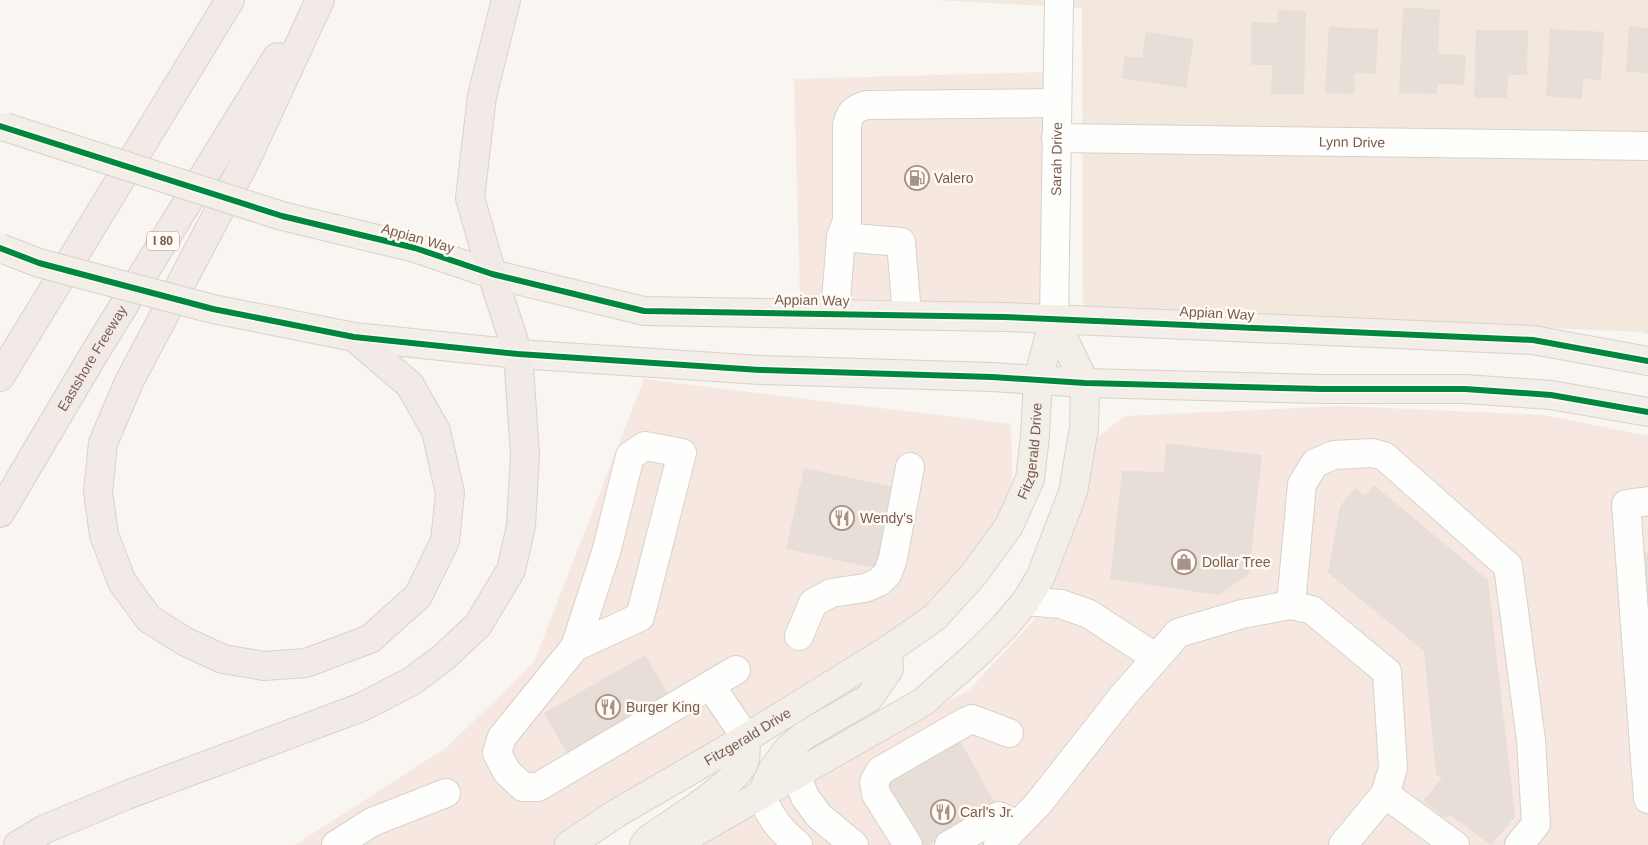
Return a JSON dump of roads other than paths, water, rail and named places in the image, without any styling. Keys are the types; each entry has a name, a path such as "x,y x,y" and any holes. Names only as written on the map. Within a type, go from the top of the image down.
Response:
{"highway":[{"path":"0,377 230,0"},
{"name":"Eastshore Freeway","path":"0,513 94,354 312,0"},
{"path":"320,0 246,160 129,382 103,442 98,492 104,535 122,582 149,618 186,642 223,659 264,666 306,663 370,639 418,596 445,541 450,493 436,432 410,385 354,337"},
{"path":"18,845 45,828 127,795 362,707 412,681 444,657 478,625 511,570 521,526 525,454 518,354 470,198 482,96 506,0"}],"main road":[{"name":"Appian Way","path":"2,126 282,216 415,248 492,274 644,310 1054,318 1532,340 1648,361"},
{"path":"0,248 39,263 213,309 354,337 518,354 760,370 1038,379 1085,383 1322,389 1465,389 1551,395 1648,412"},
{"path":"673,845 923,702 976,655 1004,627 1026,601 1041,576 1073,492 1084,428 1085,383 1054,318"},
{"name":"Fitzgerald Drive","path":"569,845 888,650 935,617 974,574 1010,526 1030,479 1035,436 1038,379 1054,318"},
{"path":"761,794 773,769 788,749 805,735 869,698 889,669 888,650"},
{"path":"644,845 649,839 728,782 744,764 746,738"}],"street":[{"name":"Sarah Drive","path":"1054,318 1059,0"},
{"path":"835,313 841,237 847,221 847,125 849,115 854,109 866,105 1057,103"},
{"name":"Lynn Drive","path":"1056,138 1648,146"},
{"path":"841,237 901,242 908,315"},
{"path":"575,647 640,617 682,453 644,446 630,456 607,549 575,647 502,737 497,754 507,772 523,787 538,787 736,670"},
{"path":"1291,605 1302,484 1315,463 1334,455 1372,453 1384,456 1508,566 1531,740 1536,824 1519,845"},
{"path":"799,636 812,603 832,593 865,588 879,582 888,573 910,467"},
{"path":"1648,501 1626,504 1648,799"},
{"path":"1026,601 1061,604 1088,614 1155,657"},
{"path":"998,845 1038,804 1087,740 1155,657 1178,633 1242,614 1291,605 1312,610 1387,672 1393,768 1384,794 1343,845"},
{"path":"711,686 746,738"},
{"path":"908,845 876,794 874,782 880,771 972,719 1009,734"},
{"path":"796,775 805,797 818,816 854,845"},
{"path":"336,845 372,822 446,793"},
{"path":"761,794 771,817 786,835 798,845"},
{"path":"1384,794 1455,845"},
{"path":"949,845 999,816 1017,825"}],"place":[{"name":"Valero","path":"917,178"},
{"name":"Wendy's","path":"842,518"},
{"name":"Dollar Tree","path":"1184,562"},
{"name":"Burger King","path":"608,707"},
{"name":"Carl's Jr.","path":"943,812"}]}
